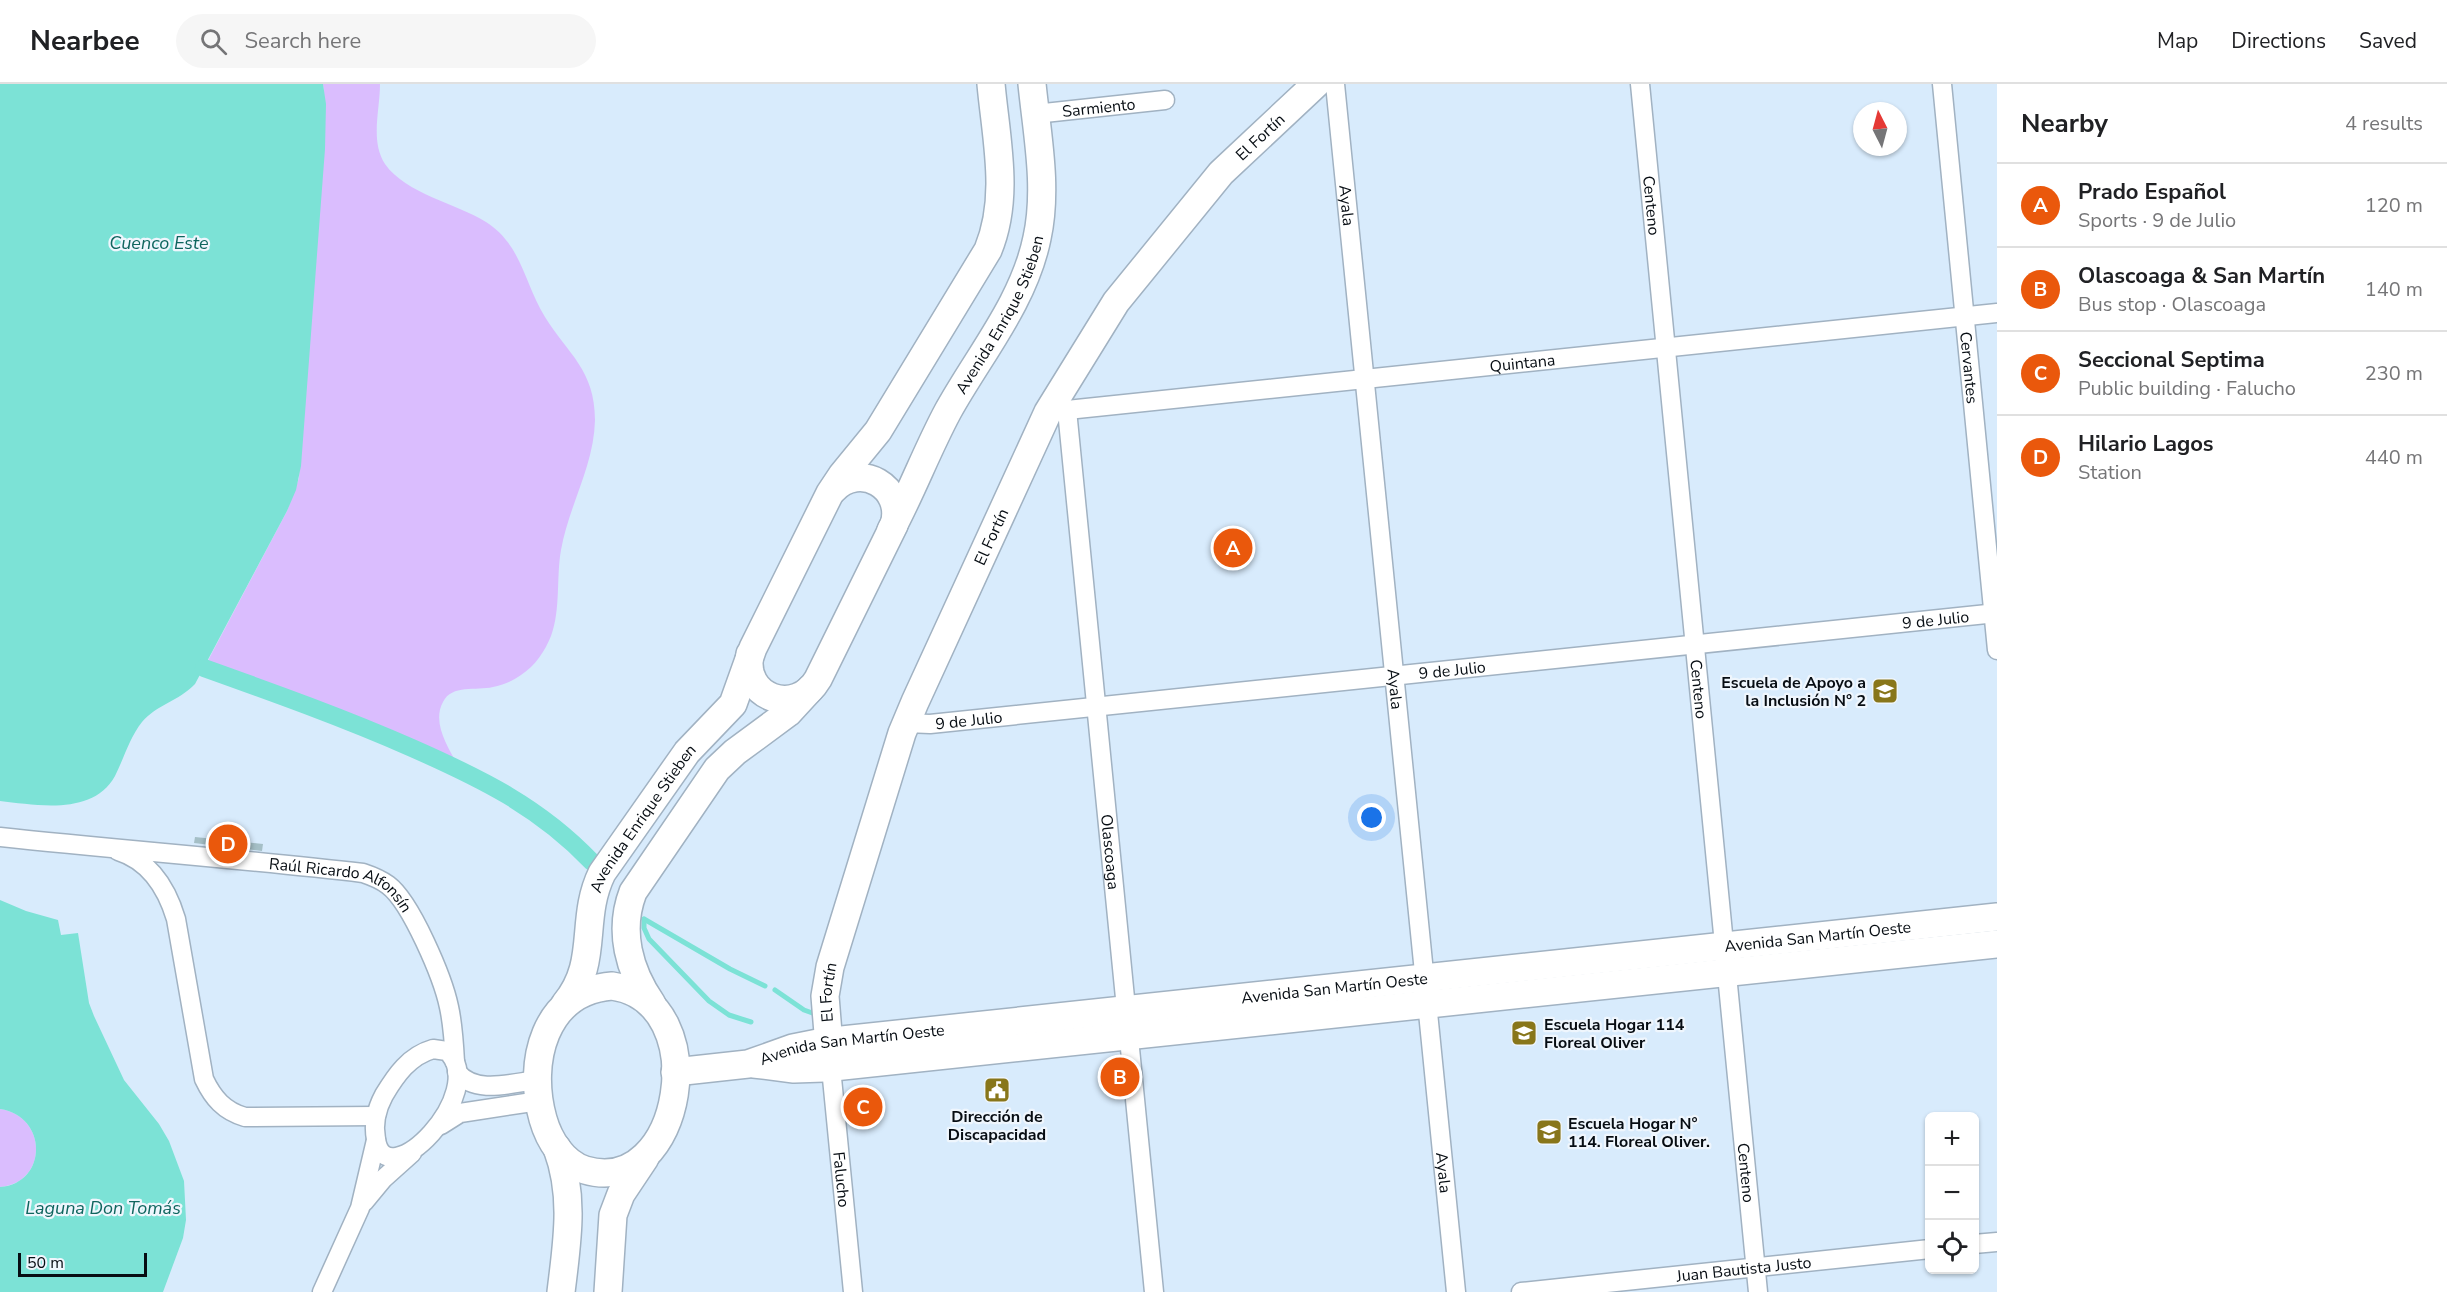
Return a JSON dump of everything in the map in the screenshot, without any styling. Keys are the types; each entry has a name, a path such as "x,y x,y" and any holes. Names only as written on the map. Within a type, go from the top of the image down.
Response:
{"main road":[{"name":"Avenida Enrique Stieben","path":"565,1004 576,990 584,973 590,909 595,890 607,865 687,752 733,704 753,648 830,493 884,422 982,261 993,238 999,213 1000,190 991,84"},
{"name":"Avenida Enrique Stieben","path":"753,648 750,670 756,686 765,693 781,699 792,699 803,695 811,688 948,411 1016,297 1029,268 1038,238 1042,206 1032,84"},
{"name":"El Fortín","path":"831,1068 825,996 830,967 906,723 1057,412 1066,379 1116,302 1138,273 1229,165 1316,84"},
{"name":"Avenida Enrique Stieben","path":"830,493 850,478 868,477 879,482 889,490 894,501 896,513 891,530"},
{"path":"608,1292 613,1215 621,1194 668,1120 675,1072 670,1037 633,968 627,946 625,926 633,892 723,763 788,713 811,688"},
{"path":"629,833 658,854"},
{"name":"Avenida San Martín Oeste","path":"748,1064 794,1048 829,1041 1997,917"},
{"name":"Avenida San Martín Oeste","path":"675,1072 748,1064 802,1069 831,1068 1997,944"},
{"path":"561,1292 568,1239 569,1204 564,1170 557,1148 544,1122 538,1090 539,1057 543,1040 565,1004 586,991 612,986 635,992 655,1007"},
{"path":"557,1148 573,1164 596,1172 613,1171 630,1166 651,1150"}],"street":[{"name":"Ayala","path":"1335,84 1456,1292"},
{"name":"Centeno","path":"1640,84 1758,1292"},
{"name":"Cervantes","path":"1942,84 1997,650"},
{"name":"Sarmiento","path":"1035,114 1165,100"},
{"name":"Quintana","path":"1057,412 1997,313"},
{"name":"Olascoaga","path":"1057,412 1096,707 1154,1292"},
{"name":"9 de Julio","path":"906,723 930,724 1995,613"},
{"name":"Raúl Ricardo Alfonsín","path":"0,837 110,849 225,857 363,873 378,878 390,886 409,910 444,989 452,1024 456,1067 453,1099 437,1128 383,1179 360,1208"},
{"name":"Raúl Ricardo Alfonsín","path":"110,849 123,853 143,865 159,881 172,904 204,1078 217,1102 226,1110 245,1118 376,1116"},
{"name":"Raúl Ricardo Alfonsín","path":"322,1292 360,1208 376,1140 376,1116 381,1101 393,1081 416,1057 424,1052 441,1049 447,1051 456,1067"},
{"path":"456,1067 465,1082 478,1086 538,1090"},
{"name":"Falucho","path":"831,1068 853,1292"},
{"path":"437,1128 460,1113 538,1090"},
{"path":"376,1140 382,1153 388,1156 406,1155 416,1149"},
{"path":"1979,1244 1997,1242"},
{"name":"Juan Bautista Justo","path":"1521,1292 1925,1249"}],"shaded area":[{"path":"323,84 380,84 377,135 380,155 385,164 405,183 418,191 474,215 498,231 515,253 545,317 579,364 594,403 594,437 561,550 556,615 551,636 535,663 518,677 493,687 458,690 447,696 440,710 440,728 460,769 347,719 204,668 287,511 299,478"},
{"path":"0,1109 16,1114 27,1124 34,1136 36,1149 34,1162 27,1174 16,1183 0,1187"}],"water":[{"name":"Cuenco Este","path":"0,84 323,84 326,104 325,149 301,466 296,490 195,684 182,695 154,711 142,722 115,776 105,789 79,803 63,805 0,801"},
{"name":"Laguna Don Tomás","path":"0,900 26,911 58,920 61,935 78,933 89,1003 94,1016 124,1080 159,1124 169,1141 184,1181 186,1220 183,1238 163,1292 0,1292 0,1187 16,1183 27,1174 34,1162 36,1149 34,1136 27,1124 16,1114 0,1109"}],"building":[{"path":"195,837 263,844 262,851 194,843"}],"waterway":[{"path":"204,668 361,726 462,771 508,796 552,825 592,862"},
{"path":"644,919 644,928 649,939 709,1001 729,1015 751,1022"},
{"path":"644,919 730,969 765,986"},
{"path":"775,990 804,1010 818,1015"}],"place":[{"name":"Prado Español","path":"1233,548"},
{"name":"Escuela de Apoyo a la Inclusión N° 2","path":"1885,691"},
{"name":"Hilario Lagos","path":"228,844"},
{"name":"Escuela Hogar 114 Floreal Oliver","path":"1524,1033"},
{"name":"Olascoaga & San Martín","path":"1120,1077"},
{"name":"Dirección de Discapacidad","path":"997,1090"},
{"name":"Seccional Septima","path":"863,1107"},
{"name":"Escuela Hogar N° 114. Floreal Oliver.","path":"1549,1132"}]}
